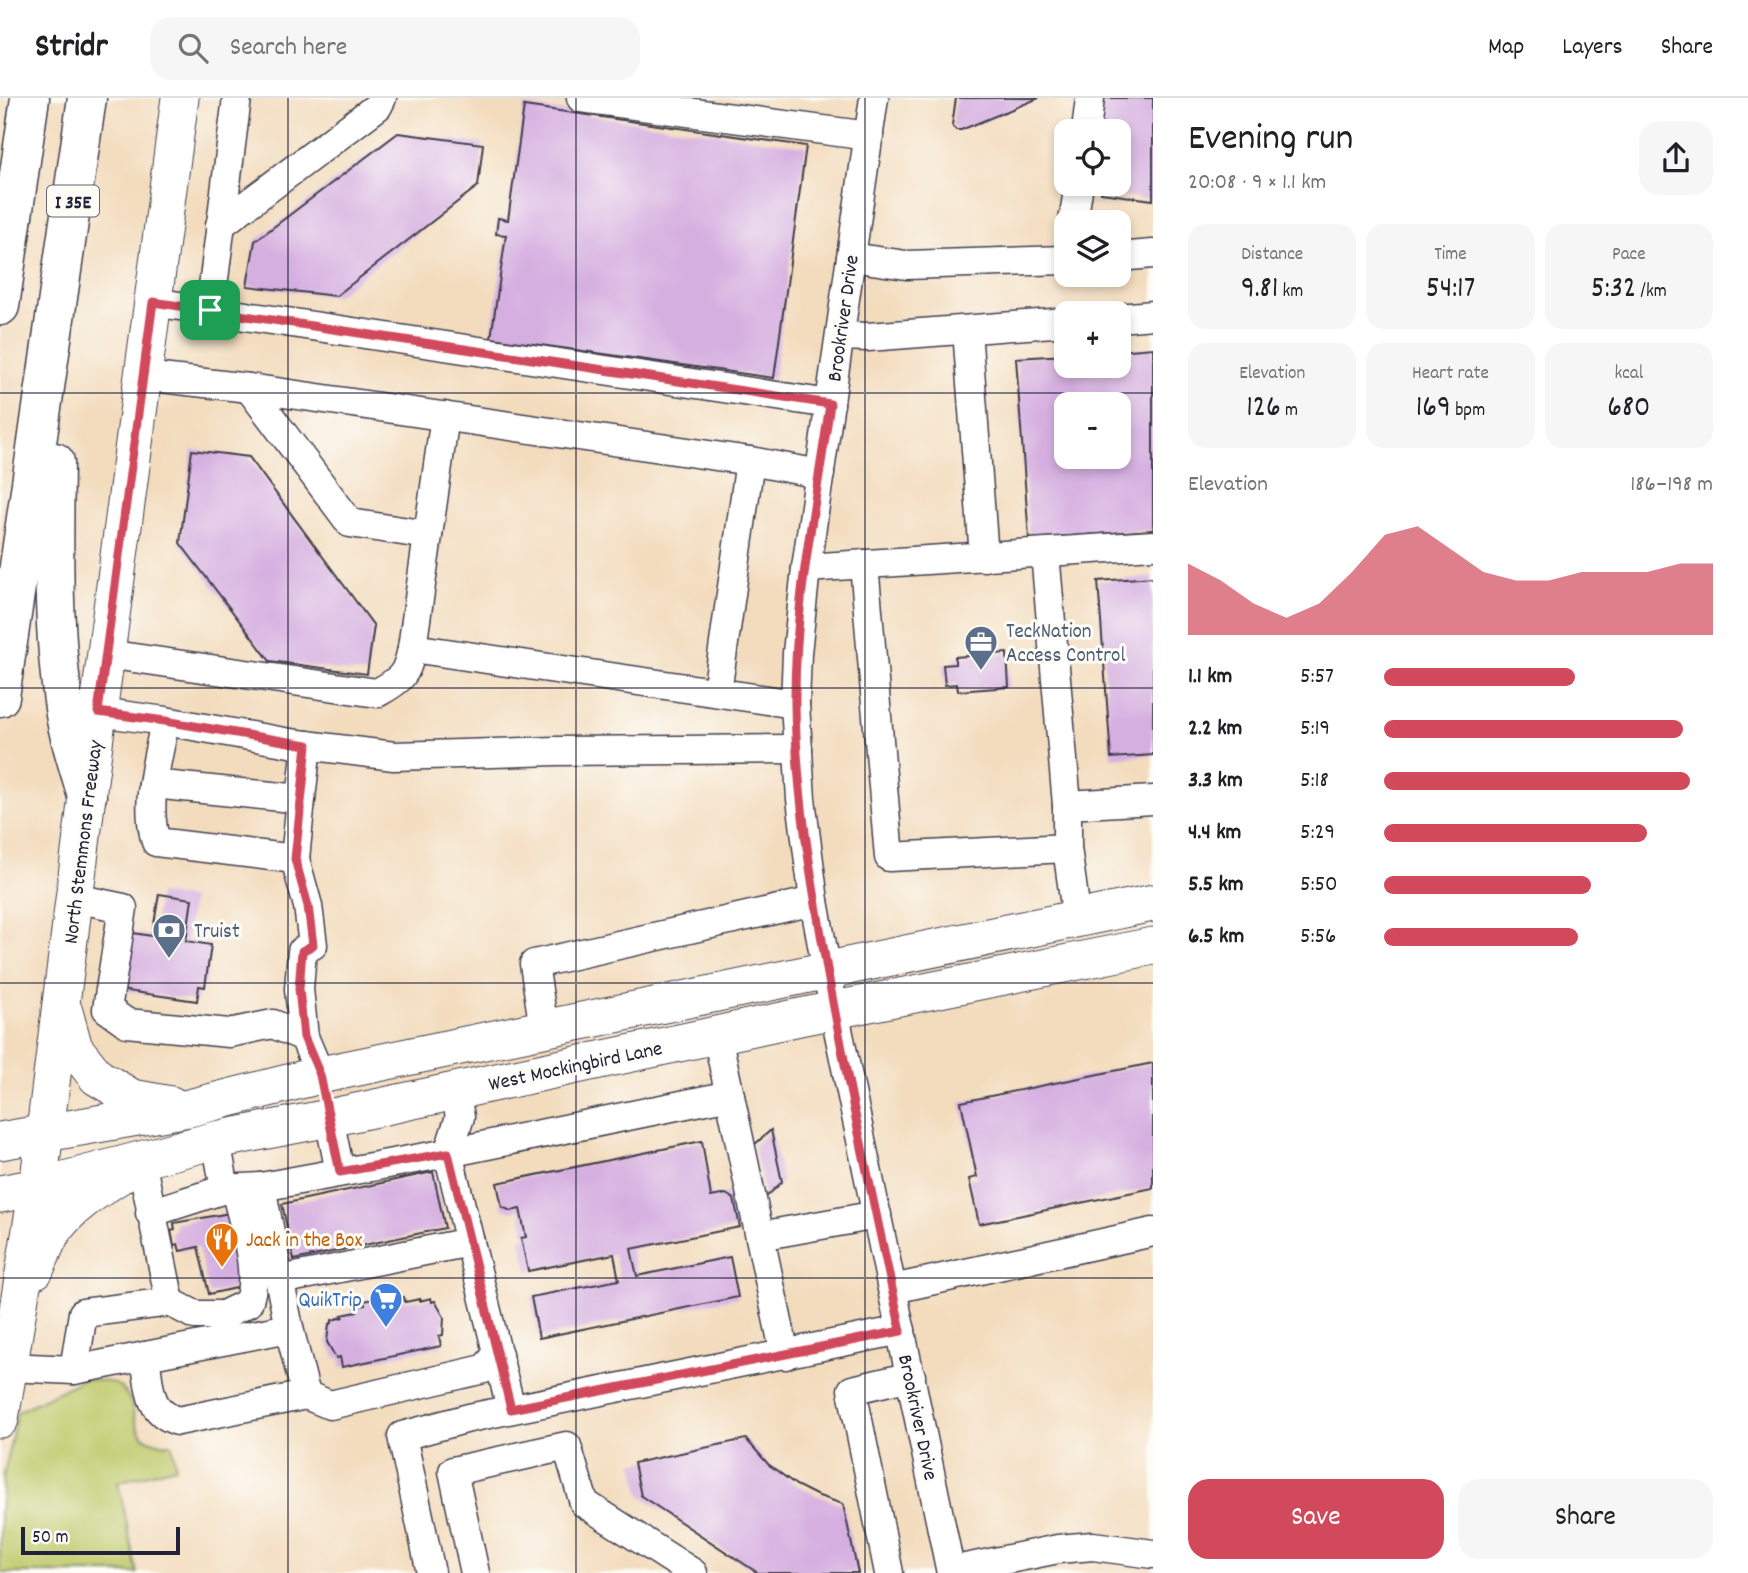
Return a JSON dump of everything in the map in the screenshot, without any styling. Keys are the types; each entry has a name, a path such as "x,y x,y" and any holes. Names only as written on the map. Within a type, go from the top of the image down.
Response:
{"highway":[{"name":"I 35E","path":"0,306 30,98"},
{"name":"I 35E","path":"0,697 88,98"},
{"path":"58,303 53,565 57,638 64,711 87,796"}],"main road":[{"name":"North Stemmons Freeway","path":"0,1419 38,1187 180,98"},
{"name":"West Mockingbird Lane","path":"0,1141 189,1108 320,1075 1153,903"},
{"name":"West Mockingbird Lane","path":"0,1194 38,1187 216,1140 1153,946"},
{"path":"62,1003 74,1048 97,1077 132,1098 189,1108"},
{"path":"320,1075 329,1118"},
{"path":"14,1327 35,1269 52,1234 82,1201 138,1161"}],"street":[{"path":"210,310 237,98"},
{"path":"220,225 378,106 382,98"},
{"path":"581,98 869,136"},
{"name":"Brookriver Drive","path":"874,98 806,568 797,653 797,749 814,901 834,1010 951,1572"},
{"path":"1087,119 1090,98"},
{"path":"1131,256 1153,254"},
{"path":"851,257 906,265 1054,260"},
{"path":"153,302 830,404"},
{"path":"1131,317 1153,316"},
{"path":"840,336 868,337 1054,323"},
{"path":"967,330 984,557"},
{"path":"143,376 445,416 750,461 820,474"},
{"path":"249,388 350,523 428,535"},
{"path":"106,654 377,693 397,682 408,669 412,648 445,416"},
{"path":"717,692 750,461"},
{"path":"806,568 1153,545"},
{"path":"1045,553 1067,805 1067,848 1077,920"},
{"path":"864,564 889,857 1067,848"},
{"path":"412,648 795,704"},
{"path":"98,712 394,756 556,751 797,749"},
{"path":"165,721 153,784 150,823 156,842 295,859"},
{"path":"307,745 295,859 308,906 313,945 302,951 299,989 304,1037 320,1075"},
{"path":"153,784 301,799"},
{"path":"1067,805 1153,800"},
{"path":"75,898 123,908 107,1009 127,1023 229,1033 273,1024 304,1037"},
{"path":"544,1029 534,964 814,901"},
{"path":"717,1035 785,1355"},
{"path":"455,1091 460,1117 448,1153 511,1409"},
{"path":"150,1213 240,1188 448,1153 730,1095"},
{"path":"329,1118 340,1172"},
{"path":"216,1140 240,1188 279,1280 306,1395"},
{"path":"138,1161 170,1302"},
{"path":"74,1370 83,1313 170,1302 195,1315 223,1315 248,1303 253,1289 252,1268 240,1188"},
{"path":"760,1236 877,1215"},
{"path":"892,1289 1153,1232"},
{"path":"279,1280 470,1242"},
{"path":"8,1367 74,1370 289,1328"},
{"path":"431,1573 402,1436 511,1409 901,1331"},
{"path":"145,1356 154,1405 164,1417 178,1421 306,1395 330,1405 484,1369 498,1354"},
{"path":"889,1573 852,1390 911,1376"},
{"path":"475,1573 453,1471 567,1446 583,1503 693,1573"},
{"path":"951,1572 1058,1549 1093,1546 1153,1554"}],"green space":[{"path":"84,1379 117,1385 126,1393 139,1431 145,1438 172,1444 176,1467 118,1482 137,1573 0,1573 0,1510 4,1474 17,1412"}],"building":[{"path":"956,98 1039,98 956,130 952,125"},
{"path":"1101,98 1153,98 1153,200 1123,196 1131,196 1131,119 1098,119"},
{"path":"524,106 806,146 774,378 491,338 506,235 496,234 498,218 508,220"},
{"path":"398,133 483,144 478,186 336,296 247,286 255,241"},
{"path":"1153,348 1153,530 1029,539 1016,358 1054,356 1054,378 1131,378 1131,350"},
{"path":"192,450 249,457 374,626 367,674 270,661 180,543"},
{"path":"1153,577 1153,755 1111,758 1098,581"},
{"path":"1007,653 1009,687 958,691 957,684 945,685 943,665 955,664 955,657"},
{"name":"Truist","path":"159,894 192,899 186,941 211,945 205,987 199,986 197,1001 120,990 122,974 127,975 133,933 152,936"},
{"path":"1153,1063 1153,1188 979,1224 969,1179 977,1177 961,1102"},
{"path":"771,1130 782,1182 765,1198 754,1145"},
{"path":"702,1141 711,1197 726,1194 734,1199 740,1227 631,1249 637,1276 730,1257 738,1297 539,1338 531,1297 619,1280 614,1254 528,1271 521,1238 526,1237 520,1209 511,1211 502,1207 497,1183"},
{"name":"QuikTrip","path":"433,1172 445,1228 294,1260 282,1204"},
{"name":"Jack in the Box","path":"230,1213 245,1286 209,1294 198,1247 180,1251 178,1244 174,1245 171,1231 175,1230 174,1223"},
{"name":"QuikTrip","path":"394,1295 395,1299 404,1297 405,1302 431,1298 432,1302 435,1301 444,1317 443,1335 439,1336 441,1346 342,1367 340,1357 336,1358 327,1342 329,1324 332,1320 343,1317 342,1315 357,1312 355,1307 365,1305 364,1301"},
{"path":"746,1439 768,1464 796,1485 843,1504 858,1573 758,1573 641,1496 634,1463"}],"place":[{"name":"TeckNation Access Control","path":"981,672"},
{"name":"Truist","path":"169,960"},
{"name":"Jack in the Box","path":"222,1269"},
{"name":"QuikTrip","path":"386,1329"}],"route":[{"path":"153,302 210,310 830,404 806,568 797,653 795,704 801,799 814,901 834,1010 901,1331 511,1409 448,1153 340,1172 320,1075 304,1037 299,989 302,951 313,945 308,906 295,859 307,745 98,712 153,302"}]}
